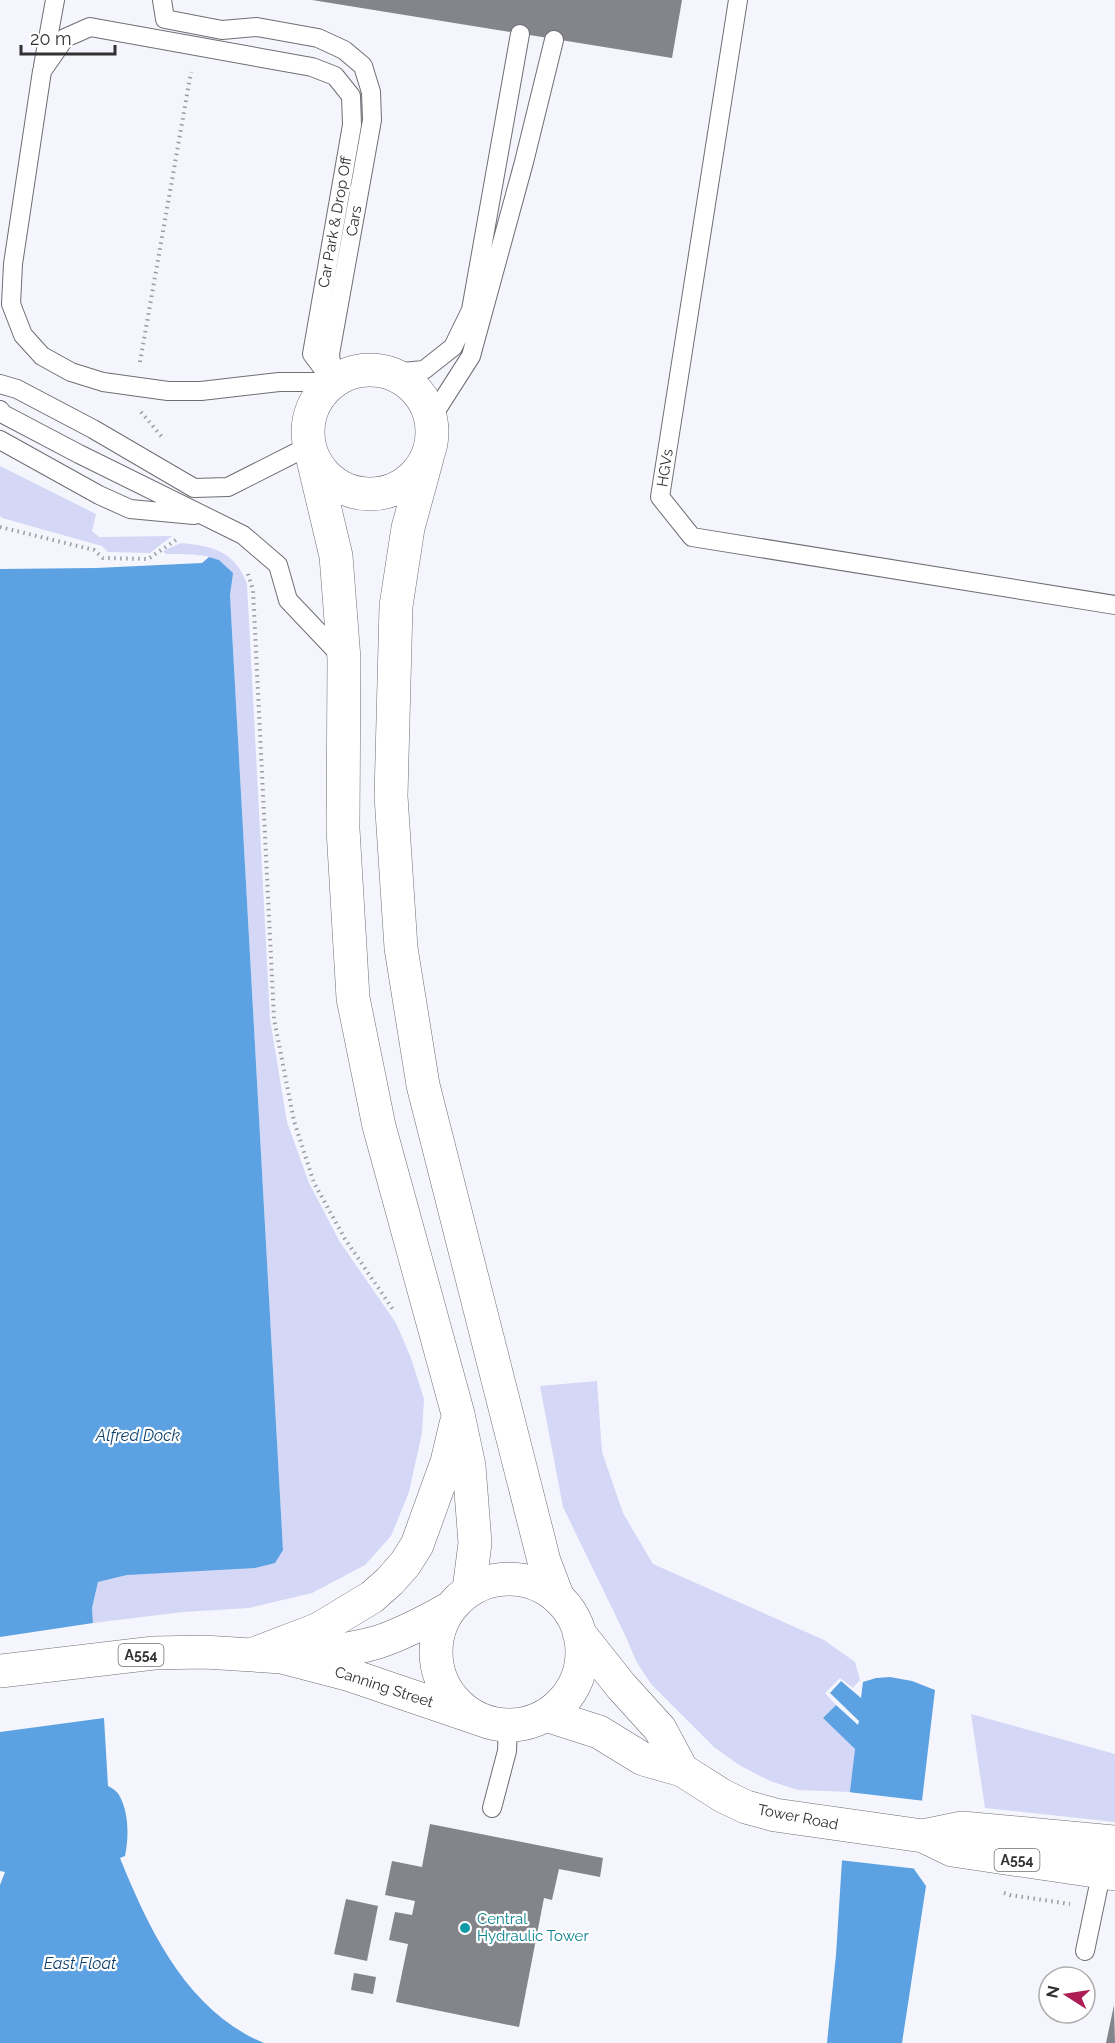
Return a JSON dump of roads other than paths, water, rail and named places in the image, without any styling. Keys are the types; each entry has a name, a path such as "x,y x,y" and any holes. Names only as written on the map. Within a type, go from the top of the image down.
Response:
{"main road":[{"path":"496,1723 464,1710 445,1687 439,1672 436,1641 441,1625 460,1599 475,1543 469,1466 458,1414 379,1126 353,998 343,829 344,659 336,556 308,430 318,396 333,382 351,372 371,369 391,373 409,383 423,398 432,417 433,438 408,528 396,606 391,796 401,948 426,1096 544,1561 558,1598"},
{"path":"311,450 323,473 339,486 359,494 379,494 399,488 416,475 427,458"},
{"path":"268,1656 372,1597 405,1564 417,1545 447,1462 458,1414"},
{"name":"A554","path":"460,1599 483,1583 499,1579 531,1582 545,1588 558,1598 567,1608 579,1633 582,1649 581,1664 568,1694 559,1704 546,1715 520,1724 496,1723"},
{"name":"Canning Street","path":"0,1671 154,1653 204,1652 268,1656 340,1650 378,1642 419,1625 460,1599"},
{"name":"Tower Road","path":"579,1633 621,1686 660,1729 682,1770"},
{"name":"Canning Street","path":"268,1656 347,1674 496,1723"},
{"name":"Tower Road","path":"546,1715 599,1732 643,1759 682,1770 723,1796 747,1807 801,1820 922,1836 962,1828 1109,1857"}],"lane":[{"path":"55,0 13,264 11,304 23,335 42,356 71,372 103,382 168,391 201,391 279,382 333,382"},
{"name":"Cars","path":"162,0 165,19 222,30 257,27 318,38 344,50 363,66 370,92 372,120 330,354 333,382"},
{"name":"HGVs","path":"738,0 660,497 692,537 1115,605"},
{"name":"Car Park & Drop Off","path":"42,71 65,38 90,27 312,67 335,76 351,96 352,124 312,354 333,382"},
{"path":"391,373 424,370 453,347 471,310 520,34"},
{"path":"432,417 471,356 524,162 554,39"},
{"path":"0,384 17,389 93,429 194,488 228,486 311,450"},
{"path":"0,410 3,414 79,454 243,535 278,564 288,600 344,659"},
{"path":"0,440 99,495 130,509 207,517"},
{"path":"492,1808 507,1751 496,1723"},
{"path":"1085,1952 1109,1857"}],"water":[{"name":"Alfred Dock","path":"209,557 219,560 233,573 230,595 283,1550 275,1563 255,1568 127,1575 98,1582 92,1608 93,1623 0,1637 0,569 96,568 202,563"},
{"path":"890,1677 912,1681 935,1690 914,1869 926,1886 902,2043 827,2043 842,1860 855,1749 823,1718 836,1705 858,1725 859,1721 830,1693 841,1681 861,1698 863,1682"},
{"name":"East Float","path":"104,1718 108,1786 119,1795 126,1817 125,1856 120,1858 144,1913 174,1966 193,1990 237,2029 264,2043 0,2043 0,1885 5,1872 0,1871 0,1732"}],"place":[{"name":"Central Hydraulic Tower","path":"465,1928"}]}
